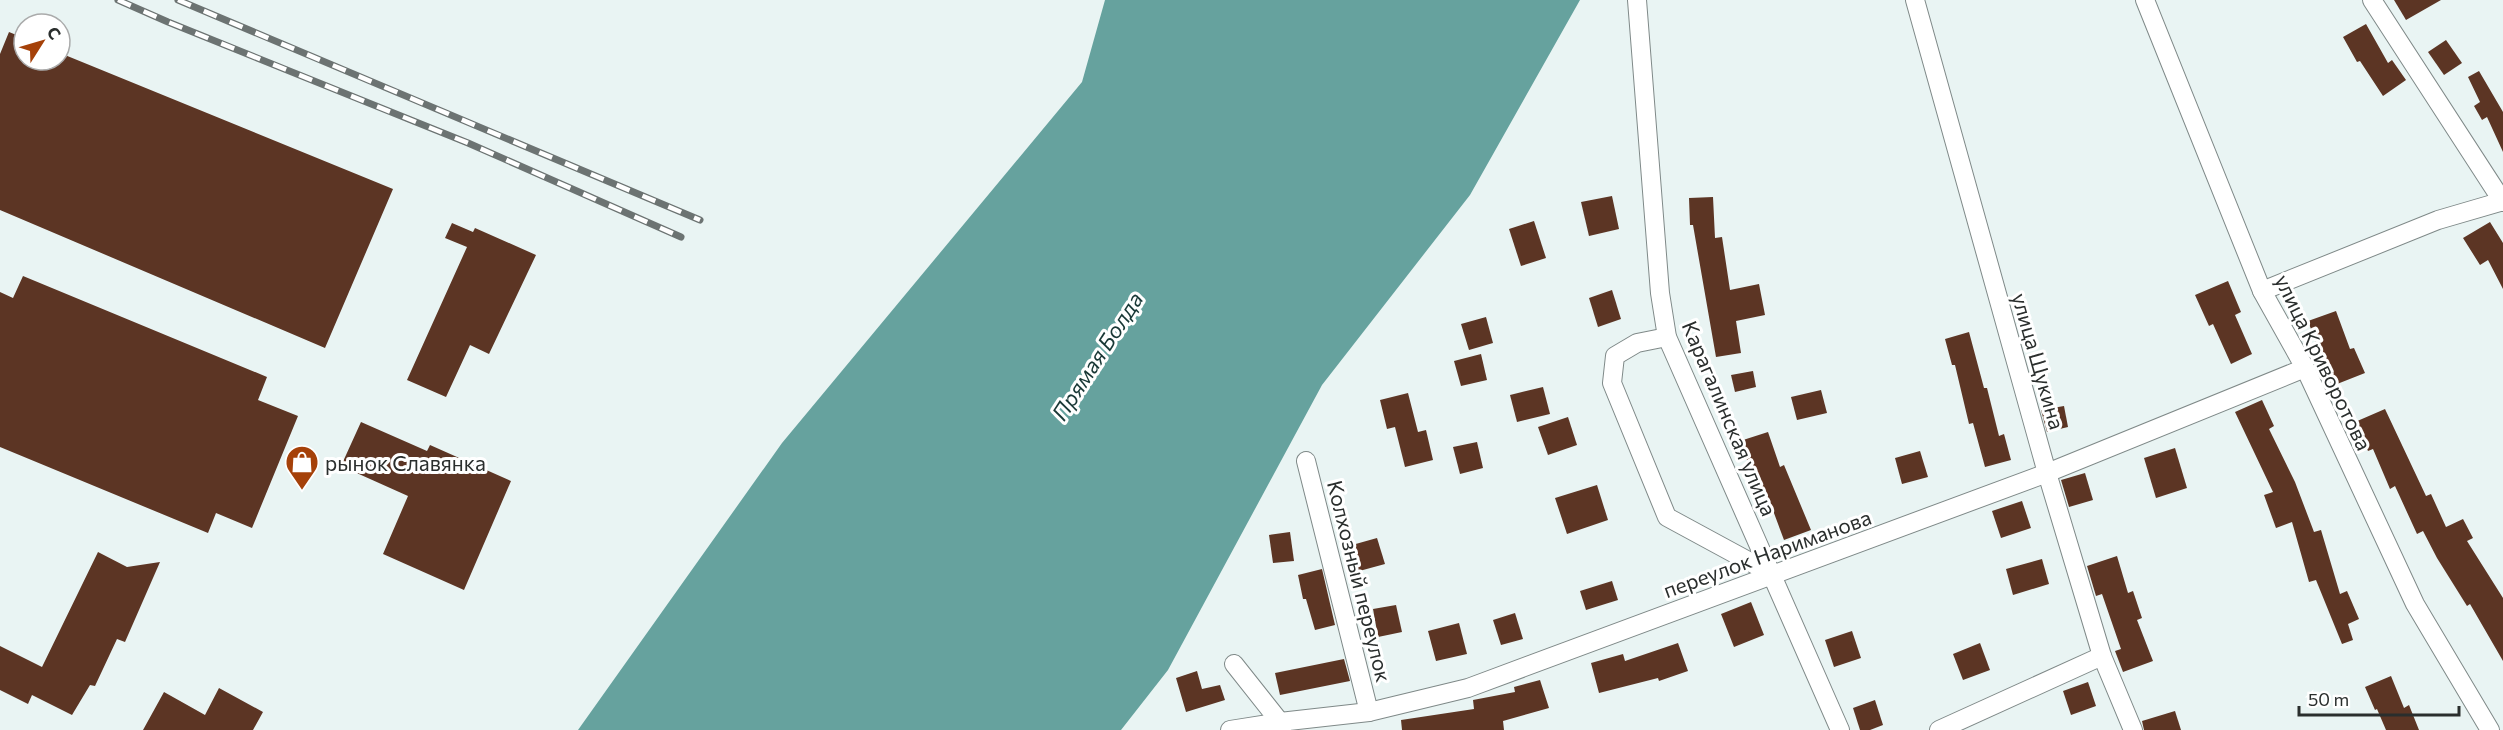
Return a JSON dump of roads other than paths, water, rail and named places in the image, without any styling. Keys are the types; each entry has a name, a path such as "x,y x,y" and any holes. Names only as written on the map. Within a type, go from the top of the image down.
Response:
{"street":[{"name":"Карагалинская улица","path":"1637,0 1659,281 1667,337 1774,575 1840,730"},
{"name":"улица Щукина","path":"1915,0 2046,472 2102,656 2133,730"},
{"name":"улица Криворотова","path":"2145,0 2262,291 2305,368 2415,604 2490,730"},
{"path":"2262,291 2438,220 2503,201 2372,0"},
{"path":"1667,337 1637,343 1615,356 1612,383 1667,518 1774,575"},
{"name":"переулок Нариманова","path":"1230,730 1281,726 1369,712 1468,688 2046,472 2305,368"},
{"name":"Колхозный переулок","path":"1306,461 1369,712"},
{"path":"1939,730 2102,656"},
{"path":"1234,664 1281,726"}],"water":[{"name":"Прямая Болда","path":"1105,0 1580,0 1470,195 1322,385 1168,670 1121,730 578,730 782,443 1082,82"}],"railway":[{"path":"118,0 468,143 681,237"},
{"path":"178,0 700,220"}],"place":[{"name":"рынок Славянка","path":"302,491"}]}
